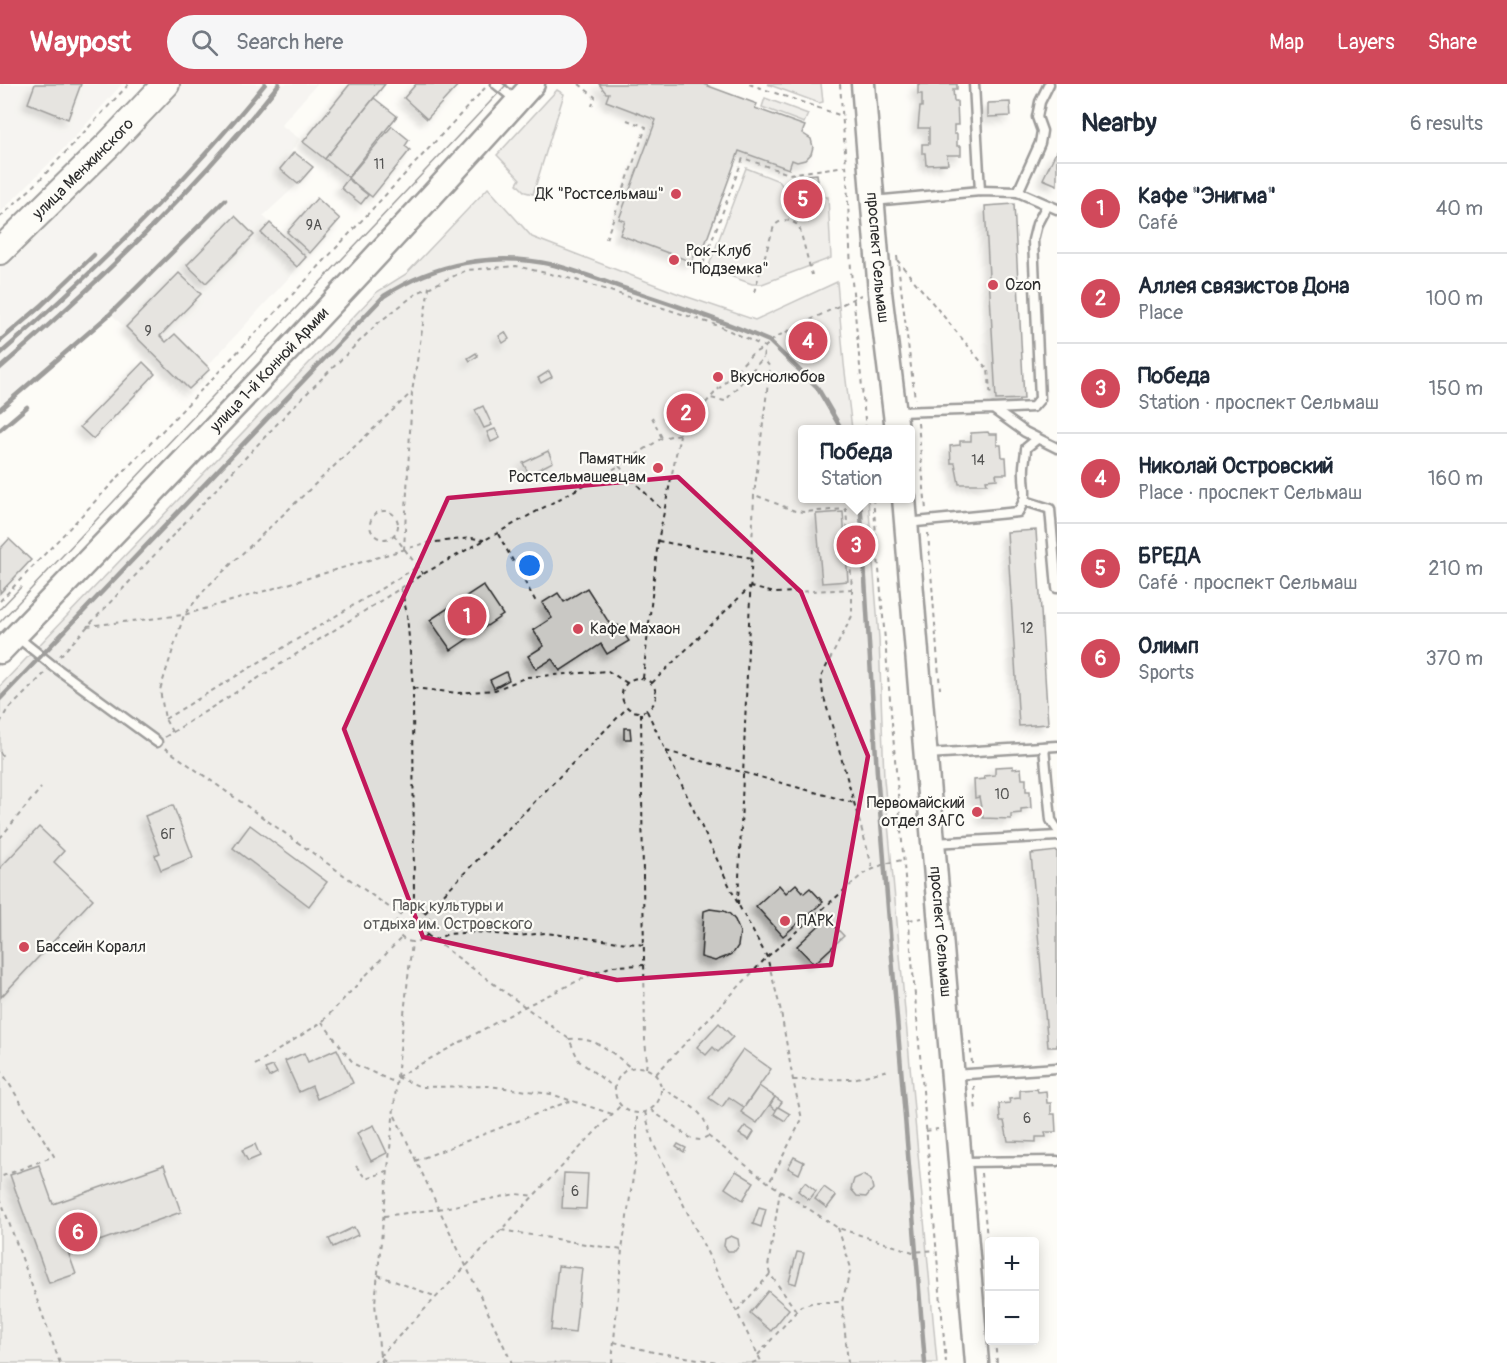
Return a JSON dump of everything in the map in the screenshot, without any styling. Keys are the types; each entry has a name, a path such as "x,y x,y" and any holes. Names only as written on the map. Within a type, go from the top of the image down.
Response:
{"main road":[{"name":"улица Менжинского","path":"0,228 143,84"},
{"name":"улица Менжинского","path":"0,251 108,145 166,84"},
{"name":"улица 1-й Конной Армии","path":"0,652 161,484 533,84"},
{"name":"проспект Сельмаш","path":"848,84 860,296 892,424"},
{"name":"проспект Сельмаш","path":"862,84 892,424"},
{"name":"проспект Сельмаш","path":"891,503 962,1363"},
{"name":"проспект Сельмаш","path":"904,503 977,1363"}],"lane":[{"path":"496,84 518,101"},
{"path":"974,84 980,191"},
{"path":"1018,192 1040,143 1042,131 1037,117 1040,102 1049,84"},
{"path":"872,201 980,191 1018,192 1057,209"},
{"path":"892,424 993,409 1033,407 1040,399 1033,240 1037,224 1047,205"},
{"path":"993,409 1037,439 1057,448"},
{"path":"906,523 1018,512 1025,501 1027,492 1024,474 1026,448 1037,439"},
{"path":"1025,501 1050,509 1057,588"},
{"path":"16,636 157,742"},
{"path":"926,754 1057,746"},
{"path":"1044,747 1051,820 1057,830"},
{"path":"934,843 1057,836"},
{"path":"952,1075 1057,1068"},
{"path":"961,1162 1057,1161"}],"path":[{"path":"0,217 35,185 129,84"},
{"path":"0,601 311,276 489,84"},
{"path":"579,84 595,97 592,106"},
{"path":"749,84 842,116"},
{"path":"840,84 860,296 867,425"},
{"path":"606,238 646,127 627,120"},
{"path":"700,272 743,158 789,174 846,166"},
{"path":"754,292 774,226 779,221 786,219 799,226 812,274"},
{"path":"897,260 988,370 993,409"},
{"path":"0,723 6,712 299,401 378,323 417,293 429,287 467,270 516,266 576,280 719,326 765,347"},
{"path":"404,550 412,392 429,287"},
{"path":"643,678 658,541 680,434 752,354 765,347 776,337 860,296"},
{"path":"710,398 724,400 763,358 765,347"},
{"path":"738,904 754,495 770,368 763,358"},
{"path":"172,733 165,719 160,690 184,615 207,587 412,392"},
{"path":"652,417 662,438"},
{"path":"400,915 157,742 423,574 620,466 662,438 680,434"},
{"path":"620,466 664,512"},
{"path":"754,495 795,511 846,508 852,616 821,677 830,725 873,869"},
{"path":"873,503 946,1363"},
{"path":"385,511 393,514 398,520 398,528 394,535 387,539 379,538 373,533 370,526 377,512 385,511"},
{"path":"498,534 536,602"},
{"path":"394,535 423,574"},
{"path":"87,626 184,615 426,543 472,538 484,540"},
{"path":"658,541 752,558"},
{"path":"165,719 417,567"},
{"path":"750,586 775,593 852,589"},
{"path":"652,683 750,586"},
{"path":"401,588 406,614 413,688 414,908"},
{"path":"413,688 458,693 495,690 526,677 608,670 627,683"},
{"path":"643,678 652,683 657,695 655,702 647,711 640,713 627,708 621,695 627,683 643,678"},
{"path":"425,913 627,708"},
{"path":"647,711 738,904 767,957 780,1007 802,1119 770,1183"},
{"path":"640,713 646,1068"},
{"path":"666,751 854,803"},
{"path":"0,752 3,757"},
{"path":"0,838 41,788"},
{"path":"656,1074 767,957 863,874 884,864 903,860"},
{"path":"414,908 425,913 430,923 427,935 412,942 402,937 396,926 400,915 414,908"},
{"path":"435,940 448,934 476,932 517,936 546,933 644,945"},
{"path":"427,935 569,1039 579,1060 595,1075 615,1088"},
{"path":"255,1065 322,1022 402,937"},
{"path":"383,1363 380,1357 375,1303 412,942"},
{"path":"397,1077 524,1007 590,975 612,966 645,965"},
{"path":"322,1022 354,1064 396,1083"},
{"path":"569,1039 599,1043 631,1068"},
{"path":"631,1068 646,1068 656,1074 661,1087 659,1101 651,1110 645,1112 628,1111 616,1097 617,1079 631,1068"},
{"path":"0,1069 54,1156 0,1177"},
{"path":"793,1080 853,1079 888,1070"},
{"path":"397,1077 421,1087 489,1086 551,1094 612,1114"},
{"path":"661,1087 702,1114 706,1121 708,1136 770,1183 838,1228 912,1252 936,1250"},
{"path":"415,1161 572,1100"},
{"path":"373,1363 621,1105"},
{"path":"651,1110 692,1139 701,1140 708,1136"},
{"path":"645,1112 653,1143 761,1362 752,1363"},
{"path":"612,1363 622,1250 637,1151 637,1113"},
{"path":"393,1114 512,1363"},
{"path":"356,1166 366,1179 388,1170"},
{"path":"780,1190 768,1268 797,1312"},
{"path":"384,1216 438,1209 516,1194 534,1196"},
{"path":"0,1198 60,1363"},
{"path":"838,1228 851,1268 842,1302 848,1363"},
{"path":"501,1230 622,1250"},
{"path":"737,1311 770,1274"},
{"path":"378,1275 437,1297"},
{"path":"758,1355 801,1306 815,1302 842,1302"},
{"path":"614,1342 653,1353 724,1363"},
{"path":"995,1345 997,1363"},
{"path":"380,1357 388,1363"}],"highlighted area":[{"path":"678,477 801,592 868,756 831,965 617,980 423,937 344,729 448,498"}],"shaded area":[{"path":"0,84 122,84 74,138 0,213"},
{"path":"170,84 317,84 281,125 300,139 291,152 312,171 263,216 308,257 186,389 111,314 0,411 0,257"}],"green space":[{"path":"767,84 821,84 823,102 819,103"},
{"path":"557,90 564,94 533,194 525,192 517,184 520,179 497,155"},
{"path":"765,98 808,114 804,123 762,107"},
{"path":"746,168 779,181 801,211 814,205 820,197 828,197 831,258 762,284 752,284 708,268"},
{"name":"Парк культуры и отдыха им. Островского","path":"488,188 532,237 679,294 755,320 837,282 852,425 798,425 798,503 868,503 879,638 884,779 937,1363 0,1363 0,686 377,292 406,274"}],"building":[{"path":"35,84 81,84 68,119 28,103"},
{"path":"350,84 385,84 325,159 303,142"},
{"path":"416,84 459,84 427,119 404,98"},
{"name":"ДК \"Ростсельмаш\"","path":"599,84 703,84 757,104 755,108 805,126 802,133 811,139 813,147 811,154 805,160 797,162 792,160 789,169 739,151 703,250 697,248 692,262 620,235 625,221 619,219 656,120 606,101 609,93 606,93"},
{"path":"918,84 957,84 957,89 953,89 954,101 957,101 958,125 954,125 954,134 957,134 957,146 961,146 961,155 947,155 948,164 926,165 922,144 929,144 929,128 918,128 922,94 918,94"},
{"path":"374,98 397,116 348,177 325,159"},
{"path":"1010,102 1011,116 988,117 988,103"},
{"path":"392,126 409,140 405,146 410,150 372,197 348,178"},
{"path":"1057,150 1057,185 1043,179"},
{"path":"294,152 313,167 298,184 280,169"},
{"path":"817,174 818,181 796,182 796,176"},
{"path":"348,179 368,195 361,204 341,188"},
{"path":"805,189 812,204 801,209 794,194"},
{"path":"317,198 340,219 310,253 287,232"},
{"path":"1014,204 1024,399 996,400 985,206"},
{"path":"235,216 254,235 206,283 187,265"},
{"path":"270,223 306,257 297,267 261,233"},
{"path":"179,273 201,294 160,336 166,342 175,334 210,369 189,389 126,327"},
{"path":"505,332 509,339 503,343 499,336"},
{"path":"476,353 478,356 470,361 468,358"},
{"path":"143,362 155,374 93,439 80,427"},
{"path":"549,371 552,377 541,383 538,378"},
{"path":"483,406 492,425 484,428 475,410"},
{"path":"495,429 500,438 491,442 487,432"},
{"path":"971,433 997,434 997,445 1001,445 1002,457 1006,457 1007,474 996,474 997,479 986,480 987,484 959,484 955,463 951,463 950,446 960,445 960,441 971,441"},
{"path":"548,451 553,462 529,474 523,463"},
{"path":"843,512 848,581 822,583 816,514"},
{"path":"1036,530 1048,724 1019,726 1007,532"},
{"path":"9,539 31,560 0,593 0,549"},
{"path":"483,585 503,615 451,650 430,620"},
{"name":"Кафе Махаон","path":"587,588 613,629 618,625 629,641 607,654 601,644 560,671 552,659 536,669 528,656 544,646 533,630 552,618 542,603 558,593 564,602"},
{"path":"506,672 509,680 494,688 490,680"},
{"path":"624,728 630,728 631,739 624,739"},
{"path":"1013,766 1013,769 1021,768 1022,779 1026,779 1026,791 1030,791 1031,808 1021,809 1021,813 1011,814 1011,819 983,818 979,797 975,798 974,780 995,775 995,767"},
{"path":"173,805 193,857 161,870 155,855 160,853 145,816"},
{"path":"250,825 327,882 309,906 233,848"},
{"name":"Бассейн Коралл","path":"39,827 64,851 54,862 93,899 1,997 0,868"},
{"path":"1057,851 1057,1047 1048,1047 1031,854"},
{"name":"ПАРК","path":"796,884 804,893 810,888 823,902 783,936 756,906 779,885 786,893"},
{"path":"710,909 730,914 740,932 738,946 734,952 715,961 701,957 704,911"},
{"path":"827,918 844,936 814,964 797,946"},
{"path":"719,1023 733,1037 718,1052 713,1047 706,1055 697,1047"},
{"path":"337,1049 353,1083 317,1099 312,1086 299,1092 285,1061 304,1053 308,1062"},
{"path":"743,1049 771,1069 744,1107 729,1097 722,1107 709,1098"},
{"path":"273,1066 277,1073 269,1077 265,1069"},
{"path":"759,1086 775,1097 757,1123 741,1112"},
{"path":"1037,1089 1038,1092 1046,1091 1047,1103 1051,1103 1051,1114 1055,1114 1056,1132 1045,1132 1046,1137 1036,1137 1036,1142 1008,1141 1004,1121 1000,1121 999,1104 1010,1103 1009,1099 1020,1098 1020,1090"},
{"path":"775,1097 782,1102 776,1110 770,1105"},
{"path":"778,1107 790,1114 785,1121 774,1114"},
{"path":"374,1125 387,1153 371,1161 357,1133"},
{"path":"745,1126 754,1132 749,1140 739,1134"},
{"path":"255,1144 260,1156 248,1161 242,1150"},
{"path":"678,1144 686,1148 684,1152 676,1147"},
{"path":"794,1157 804,1162 799,1174 788,1168"},
{"path":"39,1165 53,1204 164,1165 181,1212 68,1252 76,1274 49,1283 10,1175"},
{"path":"736,1171 754,1182 743,1200 725,1188"},
{"path":"564,1173 588,1174 586,1209 562,1208"},
{"path":"863,1175 871,1180 873,1189 866,1197 857,1196 851,1189 854,1179"},
{"path":"805,1182 816,1191 809,1200 798,1191"},
{"path":"824,1187 836,1196 827,1208 815,1199"},
{"path":"759,1207 766,1209 761,1227 753,1224"},
{"path":"354,1227 358,1235 333,1247 329,1239"},
{"path":"731,1236 738,1239 739,1246 735,1251 728,1251 724,1246 725,1239"},
{"path":"797,1252 804,1253 796,1284 789,1282"},
{"path":"558,1266 582,1268 575,1333 551,1330"},
{"path":"768,1291 789,1309 771,1331 750,1313"}],"tram line":[{"path":"0,622 507,84"},
{"path":"0,609 21,587"}],"railway":[{"path":"0,354 138,225 204,156 265,84"},
{"path":"0,368 74,302 181,197 279,84"},
{"path":"0,409 109,315 225,200"},
{"path":"0,341 41,306 94,255"},
{"path":"0,699 384,296 424,275 444,268 487,260 509,259 554,265 743,330 769,341 817,387 839,425"},
{"path":"0,430 27,407"},
{"path":"860,503 877,773 925,1363"}],"place":[{"name":"ДК \"Ростсельмаш\"","path":"676,194"},
{"name":"БРЕДА","path":"803,199"},
{"name":"Рок-Клуб \"Подземка\"","path":"674,260"},
{"name":"Ozon","path":"993,285"},
{"name":"Николай Островский","path":"808,341"},
{"name":"Вкуснолюбов","path":"718,377"},
{"name":"Аллея связистов Дона","path":"686,413"},
{"name":"Памятник Ростсельмашевцам","path":"658,468"},
{"name":"Победа","path":"856,545"},
{"name":"Кафе \"Энигма\"","path":"467,616"},
{"name":"Кафе Махаон","path":"578,629"},
{"name":"Первомайский отдел ЗАГС","path":"977,812"},
{"name":"ПАРК","path":"785,921"},
{"name":"Бассейн Коралл","path":"24,947"},
{"name":"Олимп","path":"78,1232"}]}
